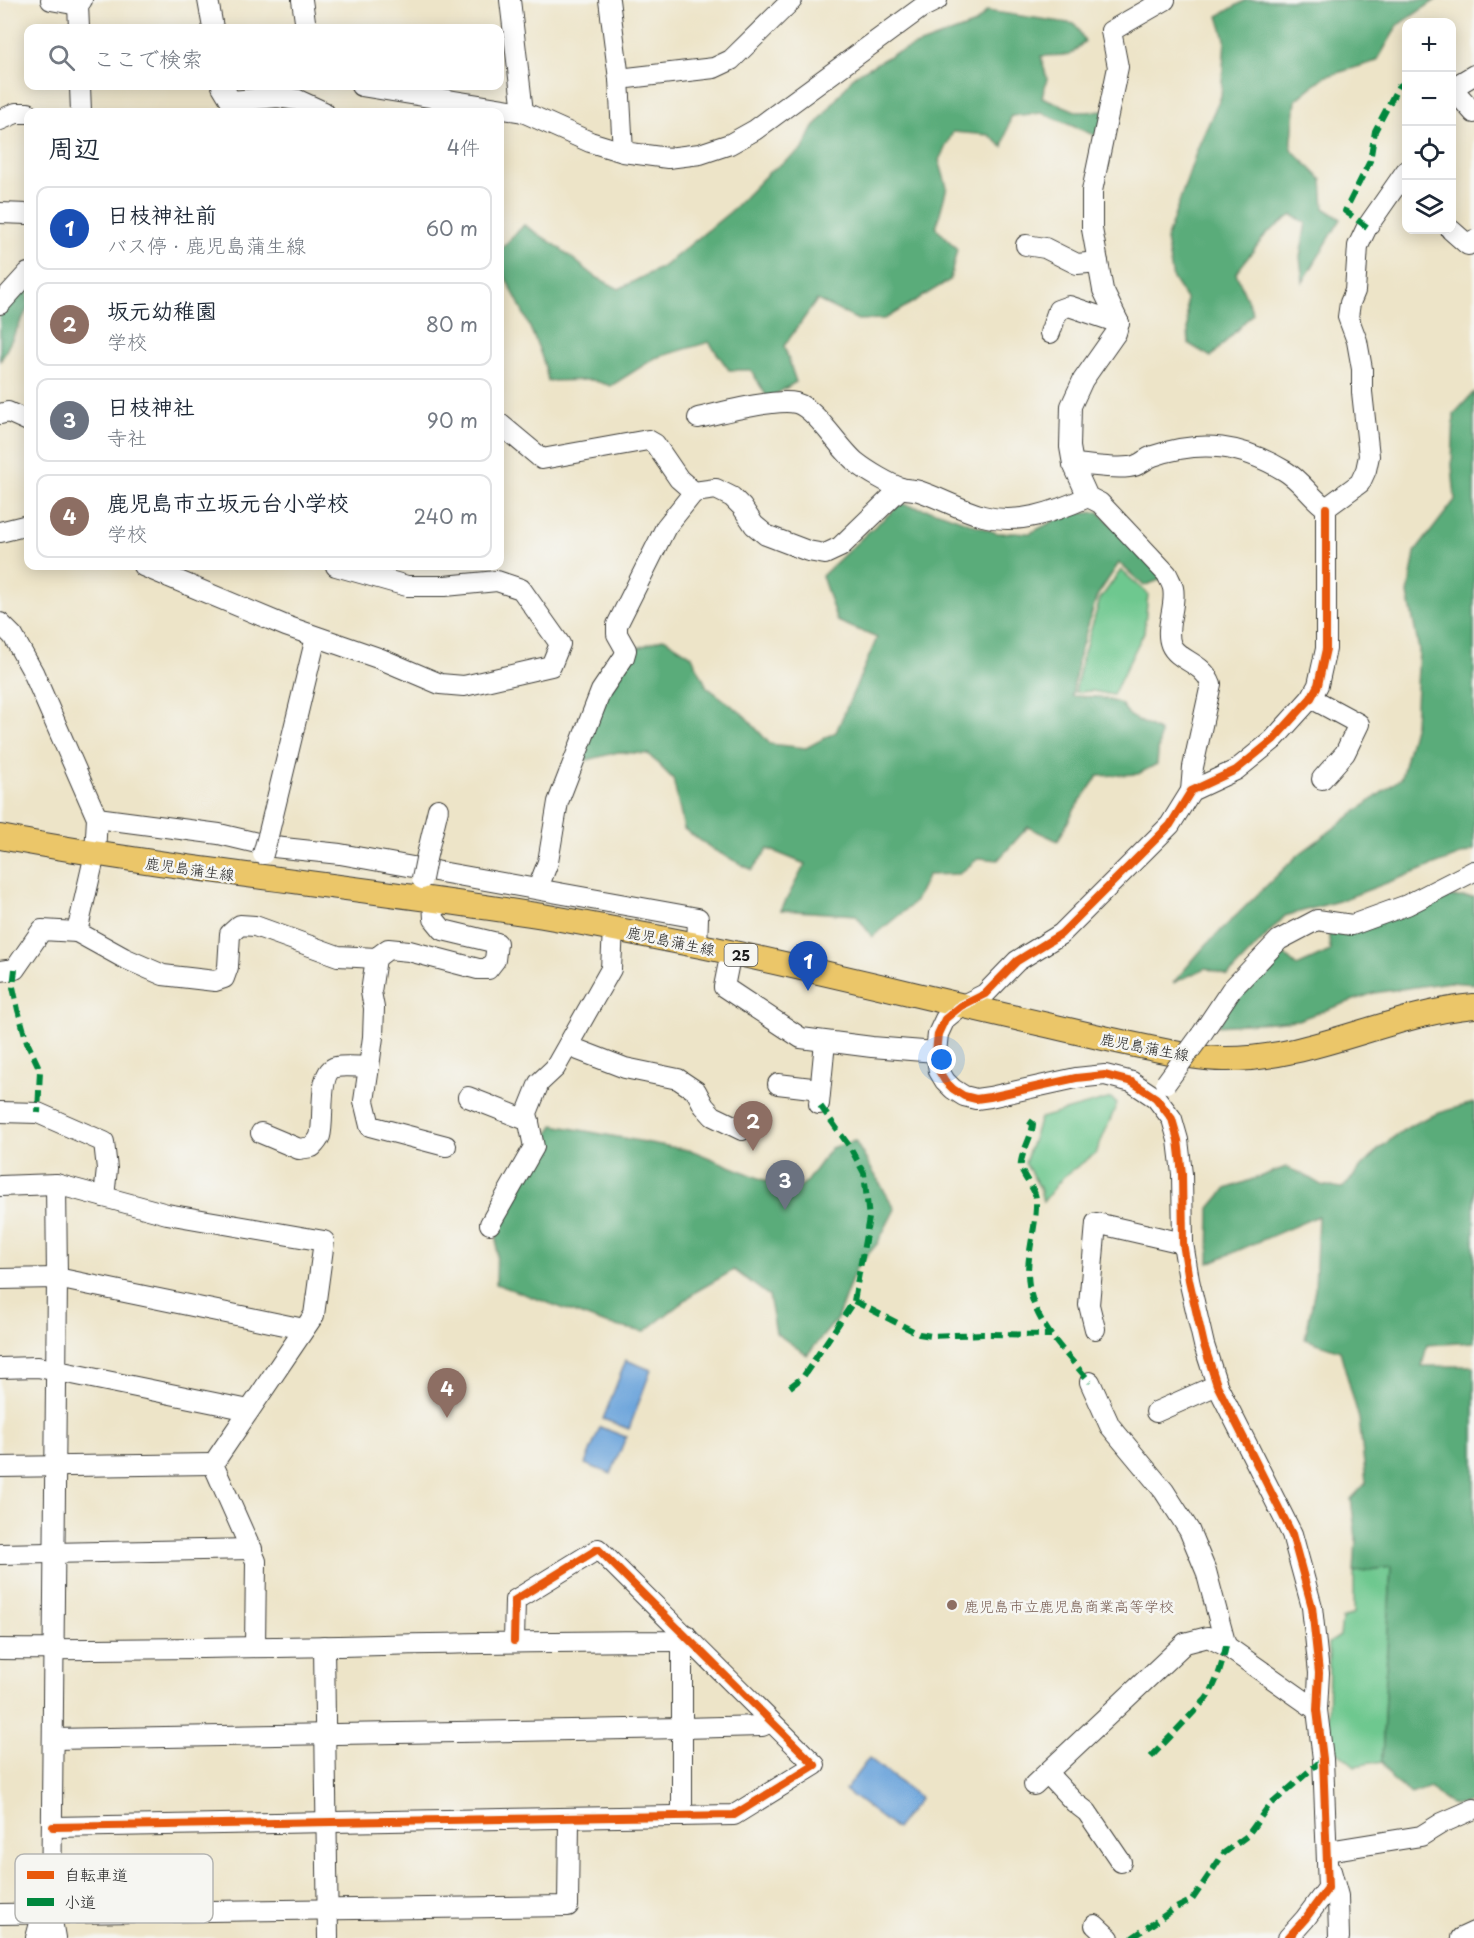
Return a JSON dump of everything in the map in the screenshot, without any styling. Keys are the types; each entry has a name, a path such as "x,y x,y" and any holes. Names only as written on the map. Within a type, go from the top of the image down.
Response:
{"main road":[{"name":"鹿児島蒲生線","path":"0,837 94,854 258,878 424,893 731,952 1177,1054 1222,1059 1261,1058 1288,1053 1409,1017 1474,1006"}],"street":[{"path":"51,0 80,2 79,24"},
{"path":"208,0 212,24"},
{"path":"302,0 305,24"},
{"path":"510,0 523,112"},
{"path":"609,0 619,79 623,152"},
{"path":"619,79 714,68 731,60 792,0"},
{"path":"504,109 523,112 590,142 623,152 668,158 700,154 730,144 754,130 921,8 937,0"},
{"path":"1161,1091 1105,1075 1077,1078 976,1099 964,1096 945,1081 939,1071 936,1052 938,1034 945,1019 961,1005 986,994 1017,961 1061,934 1170,825 1191,791 1193,767 1211,684 1207,674 1171,646 1173,589 1167,574 1104,507 1088,497 1073,464 1070,447 1071,406 1083,380 1116,333 1119,323 1103,290 1092,229 1092,191 1118,67 1111,31 1165,0"},
{"path":"1456,86 1474,75"},
{"path":"80,90 81,108"},
{"path":"224,100 241,90"},
{"path":"386,90 498,108"},
{"path":"1456,93 1474,113"},
{"path":"224,100 275,105 298,100 315,108"},
{"path":"0,120 16,113 24,113"},
{"path":"1326,508 1360,483 1366,470 1368,456 1362,369 1357,341 1348,317 1355,291 1358,246 1367,227 1402,184"},
{"path":"0,213 24,214"},
{"path":"1456,234 1468,245 1474,240"},
{"path":"1026,245 1045,248 1077,264 1098,262"},
{"path":"0,304 24,277"},
{"path":"1050,333 1058,310 1069,306 1119,323"},
{"path":"698,418 768,403 797,403 820,420 858,464 901,488 916,490 981,516 1003,520 1023,519 1047,513 1088,497"},
{"path":"0,414 8,412 24,419"},
{"path":"504,428 542,459 648,440 655,444 679,479 694,492"},
{"path":"1073,464 1129,467 1144,464 1150,457 1184,449 1217,446 1241,450 1292,476 1326,508 1326,649 1318,685 1311,698 1273,740 1236,770 1191,791"},
{"path":"538,888 548,861 558,802 601,691 624,657 626,650 617,634 616,625 666,527 694,492 716,489 732,497 754,525 766,535 808,551 825,554 840,547 901,488"},
{"path":"0,532 24,526"},
{"path":"153,570 316,637 381,659 440,684 464,686 551,666 560,644 521,590 496,581 445,586 407,586 350,570"},
{"path":"0,623 13,636 33,672 97,818 94,854 77,932"},
{"path":"258,878 316,637"},
{"path":"1311,698 1359,724 1345,753 1322,778"},
{"path":"0,971 15,969 42,930 77,932 123,958 163,975 215,981 224,978 228,968 230,934 240,925 255,926 338,956 376,958 388,949 410,951 478,969 488,969 495,960 497,943 443,930 434,919 424,893 426,859 438,809"},
{"path":"97,818 219,834 274,848 340,854 698,918 697,945"},
{"path":"1161,1091 1231,990 1279,940 1317,920 1352,925 1407,905 1474,871"},
{"path":"490,1224 534,1147 527,1113 539,1083 555,1068 611,969 613,928"},
{"path":"731,952 724,987 801,1038 936,1052"},
{"path":"376,958 371,992 374,1008 374,1037 364,1101 370,1126 446,1146"},
{"path":"778,1084 819,1096 825,1042"},
{"path":"568,1046 625,1068 678,1079 696,1091 704,1106 713,1116 742,1130"},
{"path":"261,1133 299,1149 312,1147 319,1139 322,1126 325,1077 330,1070 336,1067 369,1067"},
{"path":"1161,1091 1178,1140 1182,1174 1183,1243 1204,1345 1217,1385 1292,1534 1312,1607 1319,1673 1317,1710 1323,1759 1328,1888 1288,1938"},
{"path":"468,1097 529,1121"},
{"path":"0,1112 38,1113 104,1142 107,1169 104,1197"},
{"path":"52,1854 56,1184"},
{"path":"0,1186 56,1184 167,1214 324,1240 314,1315 213,1464"},
{"path":"1095,1329 1089,1305 1096,1223 1183,1243"},
{"path":"0,1279 57,1278 304,1329"},
{"path":"0,1368 38,1367 249,1410"},
{"path":"1090,1382 1110,1426 1164,1491 1189,1530 1206,1571 1226,1646"},
{"path":"1156,1412 1217,1385"},
{"path":"0,1467 213,1464"},
{"path":"213,1464 256,1561 255,1647"},
{"path":"0,1554 252,1549"},
{"path":"53,1827 734,1815 815,1765 684,1638 598,1549 515,1600 514,1641"},
{"path":"1121,1862 1087,1812 1040,1779 1185,1643 1208,1637 1226,1646 1317,1710"},
{"path":"0,1649 324,1646 684,1638"},
{"path":"682,1816 684,1638"},
{"path":"324,1646 328,1938"},
{"path":"53,1738 683,1728 762,1726 771,1722"},
{"path":"1328,1857 1421,1836 1442,1823 1474,1809"},
{"path":"213,1911 567,1906 568,1819"},
{"path":"1328,1857 1338,1896 1339,1938"},
{"path":"0,1914 15,1914"},
{"path":"36,1938 39,1927 43,1923"},
{"path":"52,1923 55,1938"},
{"path":"1461,1938 1474,1932"}],"green space":[{"path":"1246,0 1436,0 1409,18 1402,18 1402,22 1398,25 1377,61 1324,77 1296,100 1291,149 1322,180 1324,208 1341,219 1303,282 1300,257 1306,223 1292,215 1266,234 1236,273 1253,313 1211,357 1189,344 1186,299 1173,279 1166,240 1198,147 1221,96 1225,39 1218,16"},
{"path":"987,11 1075,24 1085,41 1070,55 1041,56 1047,79 1042,97 1078,112 1111,111 1096,136 1042,113 1011,116 1003,147 989,135 953,132 939,160 947,187 936,228 957,249 950,280 885,319 858,320 817,300 784,346 796,382 768,399 751,370 729,370 709,342 655,358 611,386 592,380 548,381 536,342 504,272 504,246 524,225 557,246 596,277 619,289 664,266 730,212 768,173 803,149 813,129 854,76 893,54 975,24"},
{"path":"24,287 24,316 0,362 0,314"},
{"path":"1474,392 1474,850 1339,901 1285,916 1228,976 1206,968 1173,983 1204,947 1298,855 1401,778 1415,723 1419,650 1408,594 1415,552 1455,500 1452,465 1454,414"},
{"path":"901,504 939,512 997,533 1030,533 1068,514 1099,512 1165,578 1144,586 1119,563 1097,596 1079,655 1072,696 1100,697 1121,704 1130,716 1160,732 1157,764 1138,774 1098,776 1074,810 1058,841 1028,827 998,860 979,858 959,874 928,875 914,903 872,937 856,915 781,910 805,864 768,849 752,870 714,850 684,829 673,779 648,754 618,752 584,761 602,691 638,648 664,638 692,656 707,687 744,715 770,744 806,748 836,732 877,638 837,621 822,576"},
{"path":"1121,570 1148,594 1144,632 1113,695 1092,691 1075,692 1100,599"},
{"path":"1448,897 1474,897 1474,984 1449,982 1374,993 1298,1020 1218,1026 1238,991 1277,948 1297,966 1330,951 1328,926 1353,930"},
{"path":"1111,1098 1117,1104 1096,1153 1063,1177 1043,1202 1040,1188 1025,1163 1040,1118"},
{"path":"1474,1103 1474,1342 1427,1345 1422,1366 1474,1366 1474,1802 1454,1805 1444,1800 1430,1787 1411,1794 1392,1779 1382,1761 1391,1567 1354,1572 1356,1538 1351,1499 1366,1483 1359,1419 1340,1351 1305,1339 1315,1289 1318,1216 1209,1263 1210,1208 1226,1189 1286,1167 1321,1185 1342,1188 1377,1151 1402,1131 1441,1112"},
{"path":"553,1125 693,1151 793,1192 806,1182 831,1148 855,1141 895,1209 877,1244 856,1268 837,1319 807,1355 776,1333 769,1296 734,1270 697,1291 644,1332 606,1324 496,1284 497,1233"},
{"path":"1391,1567 1382,1761 1355,1766 1328,1744 1329,1643 1340,1636 1342,1619 1354,1613 1354,1572"}],"water":[{"path":"626,1360 651,1370 629,1429 603,1419"},
{"path":"600,1427 626,1437 611,1474 585,1464"},
{"path":"869,1758 920,1798 896,1829 845,1790"}],"marked path":[{"path":"1367,227 1345,211 1370,161 1375,131 1398,87 1402,84"},
{"path":"15,969 13,987 18,1010 27,1042 40,1070 38,1113"},
{"path":"790,1387 803,1377 854,1301 869,1218 864,1173 850,1147 819,1104"},
{"path":"1029,1121 1033,1124 1021,1167 1034,1191 1036,1200 1028,1264 1030,1289 1034,1305 1049,1332 1090,1382"},
{"path":"854,1301 919,1334 931,1336 1051,1335"},
{"path":"1151,1757 1206,1699 1219,1674 1226,1646"},
{"path":"1132,1938 1174,1909 1192,1900 1224,1853 1247,1836 1268,1807 1323,1759"}],"cycle path":[{"path":"1288,1938 1328,1888 1323,1759 1317,1710 1319,1673 1312,1607 1292,1534 1217,1385 1204,1345 1183,1243 1182,1174 1178,1140 1172,1119 1156,1098 1132,1082 1105,1075 1076,1078 990,1097 976,1099 964,1096 945,1081 939,1071 936,1052 938,1034 945,1019 961,1006 985,994 1017,961 1061,934 1170,825 1191,791 1236,770 1273,740 1311,698 1318,685 1326,649 1326,508"},
{"path":"53,1827 734,1815 815,1765 598,1549 515,1600 514,1641"}],"place":[{"name":"日枝神社前","path":"808,991"},
{"name":"坂元幼稚園","path":"753,1151"},
{"name":"日枝神社","path":"785,1210"},
{"name":"鹿児島市立坂元台小学校","path":"447,1418"},
{"name":"鹿児島市立鹿児島商業高等学校","path":"952,1605"}]}
